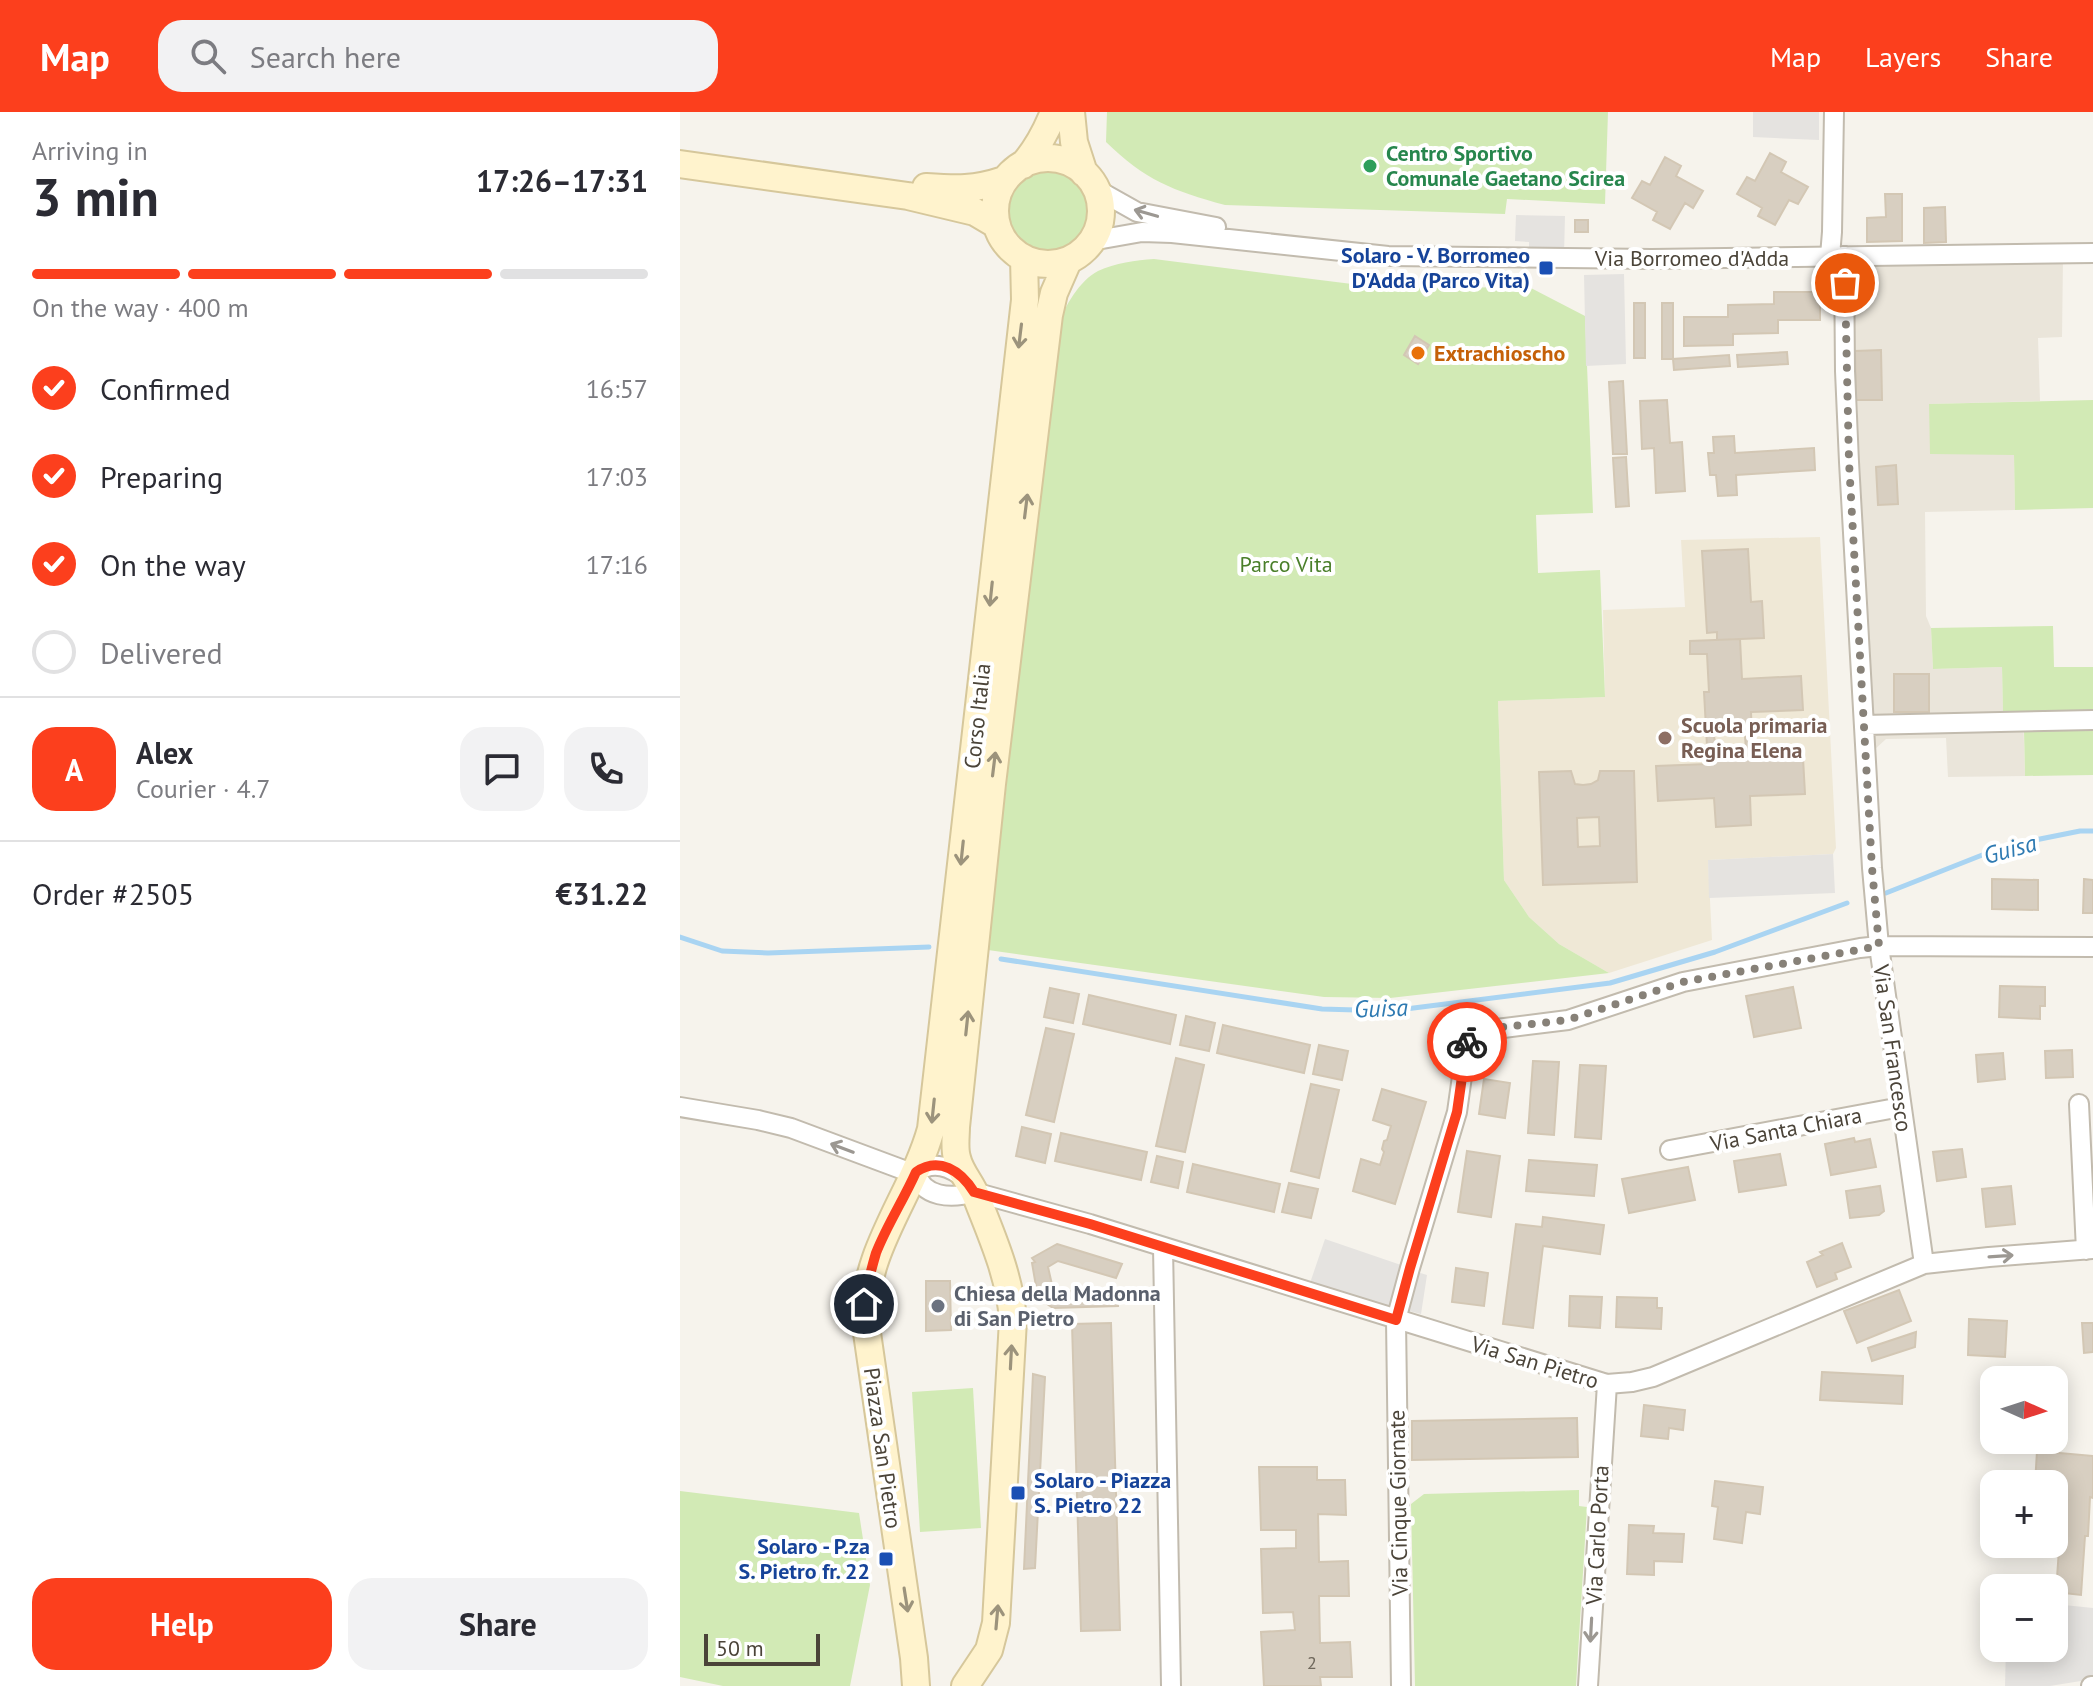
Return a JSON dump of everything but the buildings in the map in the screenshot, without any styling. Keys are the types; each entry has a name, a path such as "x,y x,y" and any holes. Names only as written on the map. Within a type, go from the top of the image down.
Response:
{"street":[{"path":"1054,112 1047,131 1033,153 1013,173 996,199 995,212 1003,239 1012,250 1037,263 1051,264 1068,261 1079,254 1098,228 1100,214 1074,142 1071,112"},
{"name":"Via San Francesco","path":"1834,112 1832,221 1837,256 1872,868 1879,946 1924,1264"},
{"path":"759,174 981,188 1038,159 1054,159 1070,163 1090,181"},
{"path":"680,164 908,196 975,212 997,225"},
{"name":"Via Borromeo d'Adda","path":"1090,181 1127,207 1150,216 1388,256"},
{"name":"Via Borromeo d'Adda","path":"1091,241 1142,232 1172,233 1388,256 1652,259 2093,253"},
{"name":"Corso Italia","path":"916,1172 931,1129 1025,300 1024,258"},
{"name":"Corso Italia","path":"965,1176 956,1127 992,784 1047,331 1054,293 1068,261"},
{"path":"1864,725 2093,720"},
{"path":"1879,946 2093,947"},
{"name":"Via Cinque Giornate","path":"1401,1686 1396,1320 1457,1112 1469,1035 1476,1030 1568,1020 1683,982 1879,946"},
{"path":"2079,1104 2089,1250"},
{"path":"680,1107 791,1128 886,1164 916,1172"},
{"name":"Via Santa Chiara","path":"1670,1150 1901,1107"},
{"path":"916,1172 923,1167 940,1166 949,1167 965,1176 1005,1274 1012,1300 996,1623 989,1650 965,1686"},
{"path":"916,1172 918,1182 939,1195 962,1196 965,1176"},
{"name":"Piazza San Pietro","path":"916,1172 877,1251 864,1304 916,1686"},
{"name":"Via San Pietro","path":"965,1176 1163,1247 1607,1384 1653,1377 1924,1264 2089,1250"},
{"path":"1163,1247 1171,1686"},
{"name":"Via Carlo Porta","path":"1588,1686 1607,1384"}],"shaded area":[{"path":"1753,112 1819,112 1819,140 1753,137"},
{"path":"1516,215 1565,216 1564,255 1529,254 1529,242 1515,241"},
{"path":"2063,258 2062,337 2038,338 2040,401 1930,404 2014,455 2015,510 1925,512 1926,616 1931,628 1933,669 2002,667 2003,712 2023,712 2025,776 1948,777 1946,738 1886,739 1873,751 1851,265"},
{"path":"1624,274 1626,364 1586,366 1584,275"},
{"name":"Scuola primaria Regina Elena","path":"1820,537 1836,848 1833,854 1708,860 1712,940 1609,973 1559,944 1529,917 1504,880 1498,701 1605,697 1603,610 1685,607 1681,540"},
{"path":"1833,854 1835,893 1709,898 1708,860"},
{"path":"1325,1239 1401,1265 1388,1307 1309,1286"},
{"path":"1417,1272 1427,1275 1421,1314 1409,1311"},
{"path":"2068,1605 2093,1608 2093,1679 2050,1686 2005,1686 2006,1662 2068,1662"}],"green space":[{"name":"Centro Sportivo Comunale Gaetano Scirea","path":"1107,112 1608,112 1605,204 1507,199 1505,214 1225,205 1175,189 1147,175 1120,155 1106,142"},
{"path":"1040,171 1056,171 1077,182 1088,203 1088,219 1077,240 1056,251 1040,251 1026,245 1014,233 1008,219 1008,203 1014,189 1026,177"},
{"name":"Parco Vita","path":"1154,259 1360,285 1529,287 1585,316 1593,513 1536,515 1538,573 1600,570 1605,697 1498,701 1504,880 1529,917 1559,944 1609,973 1390,998 1324,997 988,950 1058,326 1074,295 1091,275 1118,264"},
{"path":"2093,400 2093,508 2015,510 2014,455 1930,454 1929,404"},
{"path":"2053,626 2054,667 2093,667 2093,711 2003,713 2002,667 1933,669 1931,628"},
{"path":"2093,729 2093,775 2025,776 2024,731"},
{"path":"973,1388 981,1528 920,1532 912,1392"},
{"path":"1579,1490 1579,1506 1587,1507 1576,1686 1415,1686 1411,1504 1424,1494"},
{"path":"680,1491 859,1513 870,1585 850,1686 723,1686 680,1677"}],"waterway":[{"name":"Guisa","path":"1886,893 2005,846 2093,831"},
{"name":"Guisa","path":"1001,959 1322,1009 1390,1011 1610,983 1715,952 1847,903"},
{"name":"Guisa","path":"680,937 722,951 768,953 929,947"}],"way so far":[{"path":"1467,1042 1469,1035 1476,1030 1568,1020 1683,982 1879,946 1849,462 1845,283"}],"place":[{"name":"Centro Sportivo Comunale Gaetano Scirea","path":"1370,166"},
{"name":"Solaro - V. Borromeo D'Adda (Parco Vita)","path":"1546,268"},
{"name":"Extrachioscho","path":"1418,353"},
{"name":"Scuola primaria Regina Elena","path":"1665,738"},
{"name":"Chiesa della Madonna di San Pietro","path":"938,1306"},
{"name":"Solaro - Piazza S. Pietro 22","path":"1018,1493"},
{"name":"Solaro - P.za S. Pietro fr. 22","path":"886,1559"}],"route":[{"path":"864,1304 877,1251 885,1234 916,1172 932,1165 949,1167 957,1172 974,1192 1090,1224 1396,1320 1457,1112 1467,1042"}]}
